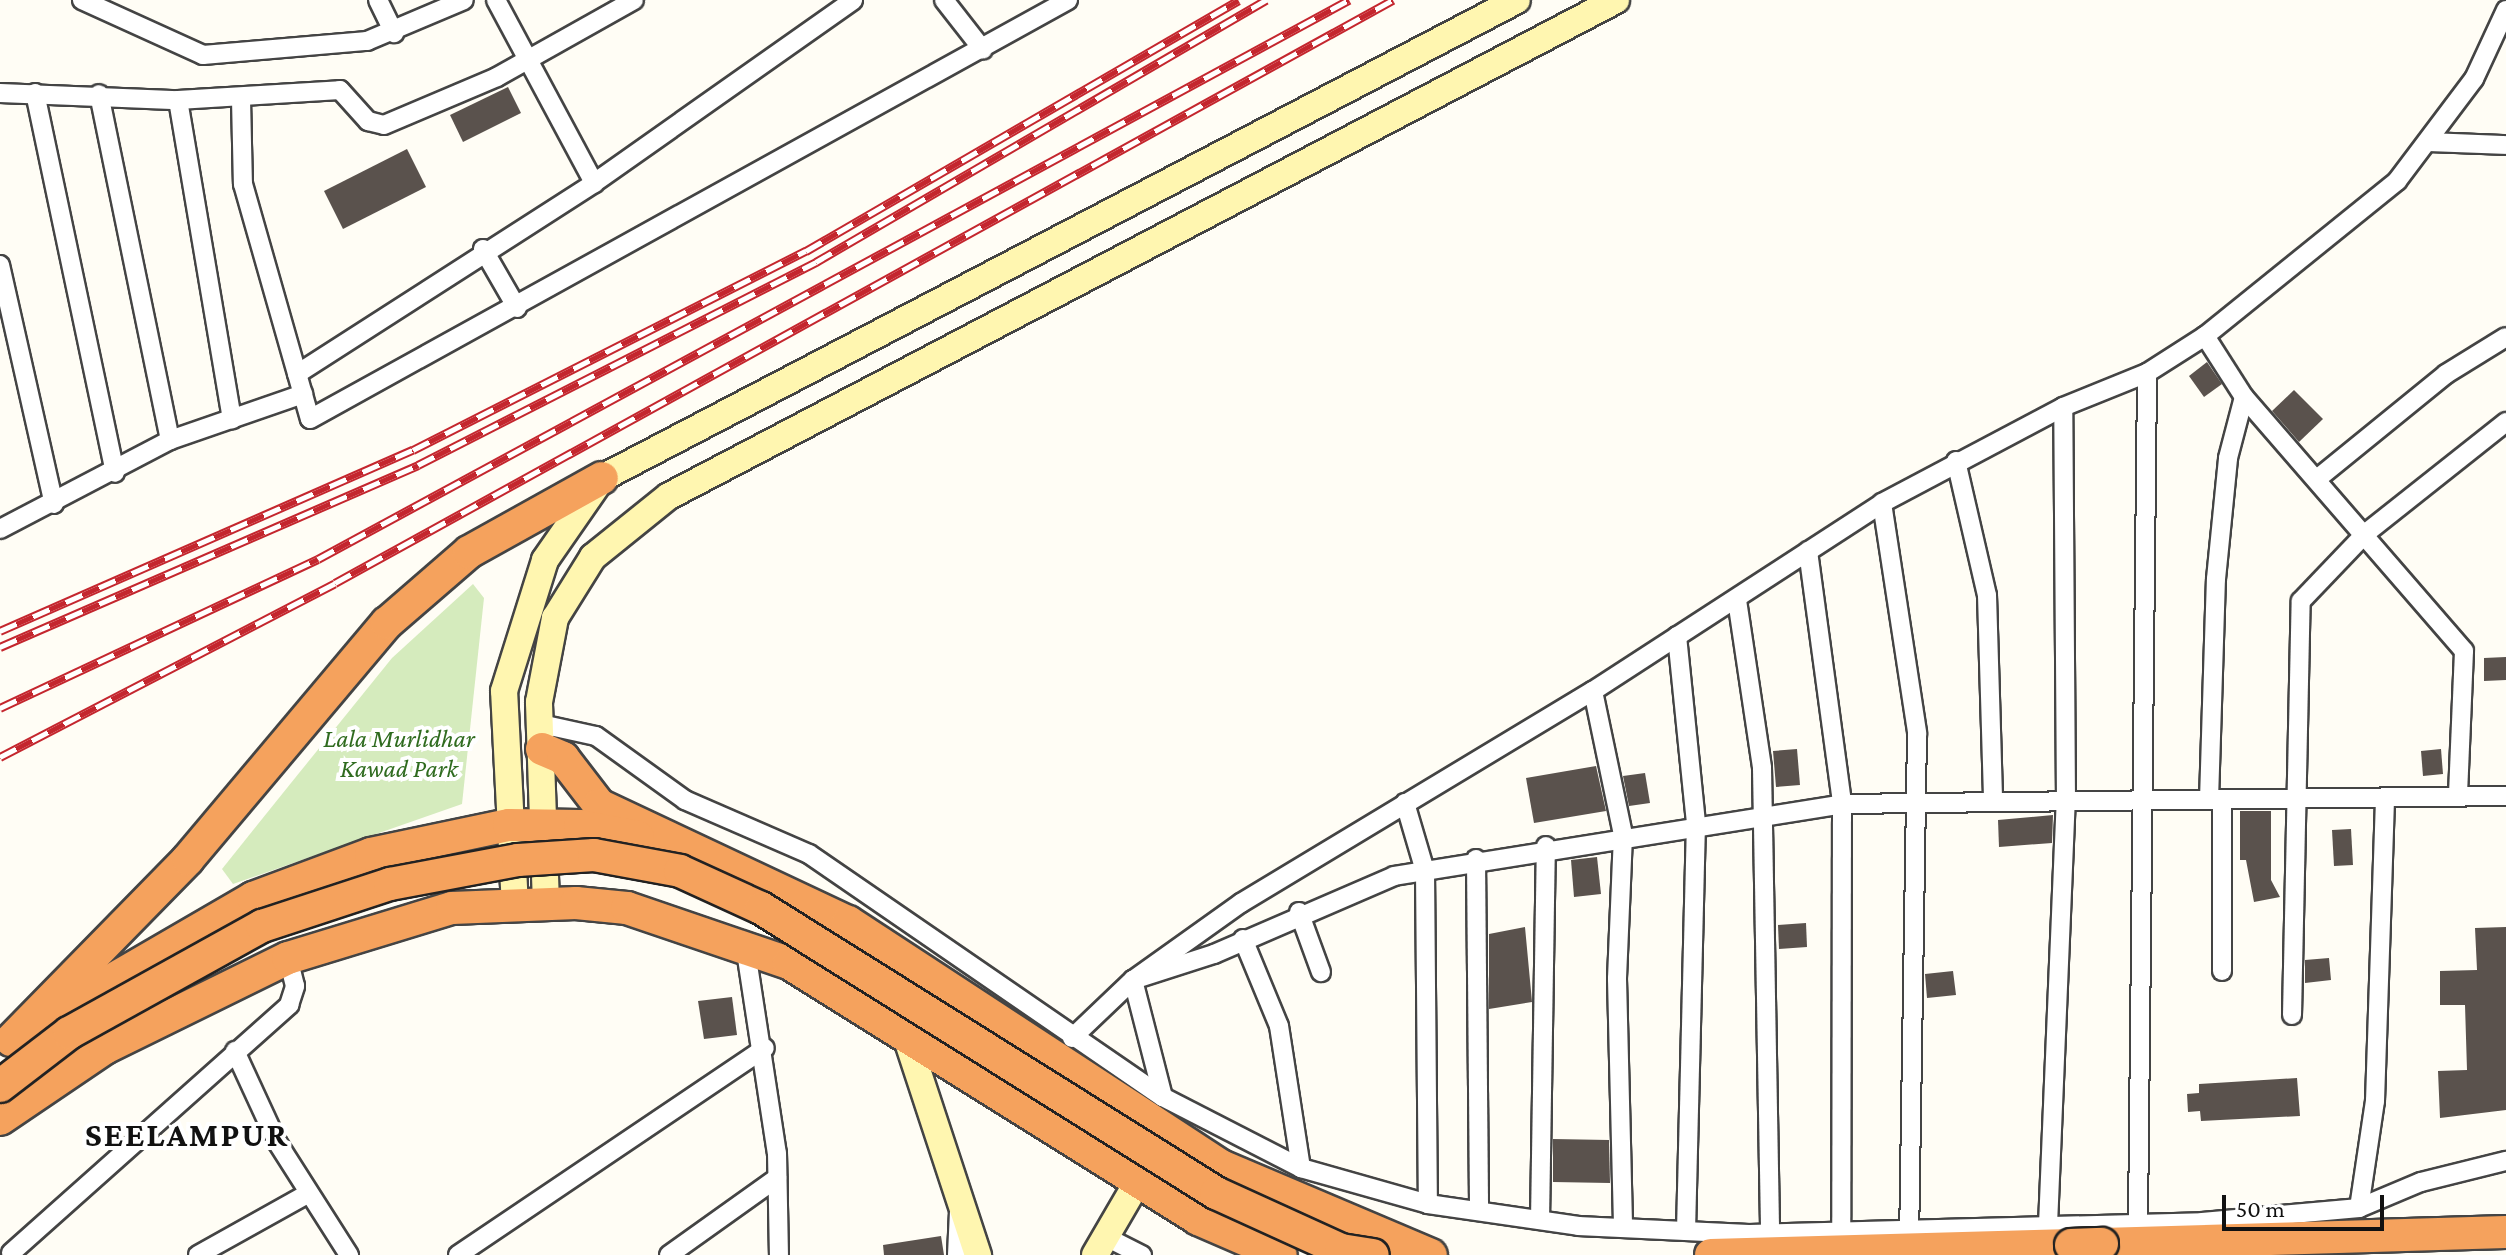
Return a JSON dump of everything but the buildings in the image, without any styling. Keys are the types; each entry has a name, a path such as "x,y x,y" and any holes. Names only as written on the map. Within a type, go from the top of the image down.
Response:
{"highway":[{"path":"6,1044 188,859 387,623 469,552 602,478"},
{"path":"541,736 563,758 599,805 680,846 848,922 1221,1166 1431,1255"},
{"path":"6,1044 253,898 371,854 509,825 580,826 680,846"},
{"path":"0,1086 93,1018 262,926 390,884 518,860 594,855 680,871 761,908 1216,1193 1341,1250 1373,1255"},
{"path":"0,1119 105,1048 288,958 452,908 627,908 744,942 906,1036 1198,1219 1281,1255"},
{"path":"1711,1255 2077,1239 2506,1232"}],"street":[{"path":"82,0 109,6 194,54 394,33 464,0"},
{"path":"378,0 394,33"},
{"path":"496,0 594,183"},
{"path":"0,93 99,94 178,100 241,99 340,90 368,121 384,125 529,58 634,0"},
{"path":"297,374 483,249 594,183 853,0"},
{"path":"944,0 983,50"},
{"path":"241,99 243,184 310,419 517,308 1068,0"},
{"path":"530,906 509,825 504,691 523,617 560,538 602,478 1517,0"},
{"path":"530,906 541,827 541,736 555,618 593,557 669,496 1616,0"},
{"path":"1072,1038 1133,980 1405,803 1593,691 1737,600 1882,503 1956,461 2063,407 2147,373 2205,336 2316,251 2431,142 2474,79 2506,10"},
{"path":"35,93 115,473"},
{"path":"99,94 170,440"},
{"path":"178,100 232,419"},
{"path":"2431,142 2506,145"},
{"path":"483,249 517,308"},
{"path":"0,265 54,504"},
{"path":"2205,336 2244,397 2366,533 2466,659 2458,797"},
{"path":"2317,479 2446,374 2506,337"},
{"path":"2138,1222 2145,801 2147,373"},
{"path":"0,529 115,473 170,440 303,394"},
{"path":"2222,971 2216,800 2216,579 2228,458 2244,397"},
{"path":"2063,407 2066,801 2077,1239"},
{"path":"2292,1015 2293,800 2301,601 2366,533 2506,422"},
{"path":"1956,461 1987,595 1993,802"},
{"path":"1882,503 1911,675 1918,805 1909,1230"},
{"path":"560,538 593,557"},
{"path":"1808,551 1842,804 1841,1232"},
{"path":"1737,600 1758,718 1770,1234"},
{"path":"1677,636 1696,822 1686,1231"},
{"path":"1593,691 1623,835 1617,979 1623,1228"},
{"path":"541,736 596,736 685,800 809,854 1072,1038 1163,1097 1301,1168 1428,1204 1623,1228 1770,1234 1909,1230 2077,1239 2138,1222 2359,1208 2421,1182 2506,1161"},
{"path":"1133,980 1243,939 1299,912 1425,871 1546,846 1696,822 1842,804 2506,796"},
{"path":"2359,1208 2375,1101 2385,799"},
{"path":"1405,803 1425,871 1428,1204"},
{"path":"1540,1220 1546,846"},
{"path":"1476,859 1479,1211"},
{"path":"1299,912 1321,972"},
{"path":"1243,939 1279,1026 1301,1168"},
{"path":"744,942 765,1048 777,1178 779,1255"},
{"path":"9,1254 289,1005 295,986 288,958"},
{"path":"1133,980 1163,1097"},
{"path":"906,1036 961,1197 976,1253"},
{"path":"458,1255 765,1048"},
{"path":"235,1051 309,1193 349,1255"},
{"path":"669,1255 777,1178"},
{"path":"1138,1181 1102,1247 1142,1255"},
{"path":"198,1255 309,1193"}],"green space":[{"name":"Lala Murlidhar Kawad Park","path":"473,584 484,598 462,804 233,884 222,869 392,658"}],"railway":[{"path":"0,631 413,450 806,251 1239,0"},
{"path":"0,647 418,465 816,262 1266,0"},
{"path":"0,708 318,559 1349,0"},
{"path":"0,757 335,583 1393,0"}],"district":[{"name":"SEELAMPUR","path":"187,1135"}]}
